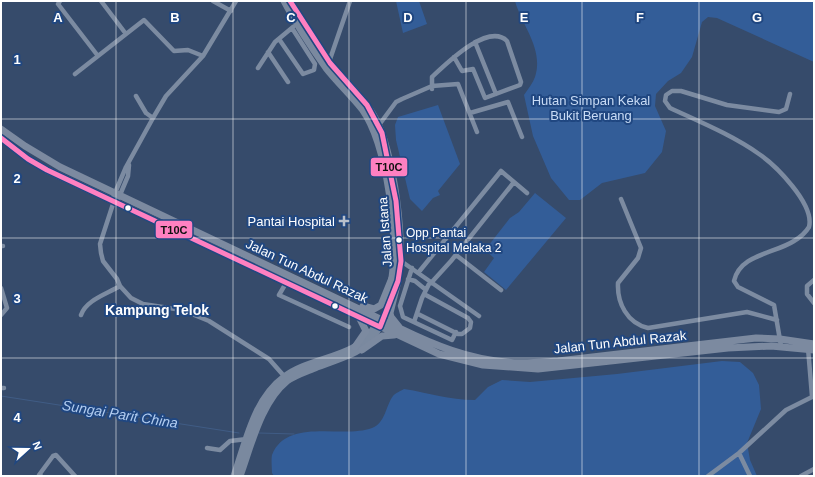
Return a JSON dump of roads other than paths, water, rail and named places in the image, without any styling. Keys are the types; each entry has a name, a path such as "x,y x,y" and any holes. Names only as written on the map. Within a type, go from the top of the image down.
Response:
{"highway":[{"name":"Jalan Tun Abdul Razak","path":"1,129 45,159 115,199 286,283 359,317 380,323"},
{"name":"Jalan Tun Abdul Razak","path":"1,138 28,159 47,170 320,290 439,354 460,361 513,368 573,366 728,348 781,346 811,347"},
{"path":"320,290 374,309 381,305 395,279"},
{"path":"358,348 385,334 400,333 391,317 390,312 395,279"},
{"path":"358,348 366,331 364,324 359,317"},
{"name":"Jalan Tun Abdul Razak","path":"400,333 449,350 506,362 558,361 756,338 780,339 811,347"}],"main road":[{"name":"Jalan Istana","path":"284,1 294,26 328,65 367,105 379,125 386,148 396,201 401,261 380,323 372,339 358,348"},
{"name":"Jalan Istana","path":"290,1 328,65 367,119 381,156 393,231 395,279"},
{"path":"355,102 364,108 373,122 379,125 377,131 380,142 381,156"},
{"path":"234,476 259,406 266,395 284,376 301,367 358,348"},
{"path":"240,476 264,409 271,398 287,381 358,348"}],"street":[{"path":"60,1 58,4 98,56"},
{"path":"101,1 126,34"},
{"path":"213,1 231,11"},
{"path":"236,1 203,56 166,96 153,118 130,161 115,199 100,244 100,253 103,261 117,279 120,286 134,301 182,310 209,321 269,359 284,376"},
{"path":"328,65 344,14 350,1"},
{"path":"75,74 144,20 174,50 188,50 203,56"},
{"path":"258,68 268,52 279,39 294,26 315,64 315,68 311,72 303,74 279,39"},
{"path":"434,87 432,77 454,57 475,42 494,36 503,37 507,42 521,82 520,85 485,98 473,69 462,71 454,57"},
{"path":"475,42 496,94"},
{"path":"268,52 288,82"},
{"path":"379,125 393,108 403,101 434,87 458,84 477,132"},
{"path":"781,346 775,309 771,303 738,287 734,281 736,272 746,262 793,242 804,233 810,226 811,215 805,199 790,180 759,154 728,136 670,108 665,101 666,94 672,91 681,92 727,105 779,112 786,109 790,94"},
{"path":"136,96 146,113 153,118"},
{"path":"470,113 508,102 522,137"},
{"path":"115,199 128,176 130,161"},
{"path":"418,273 501,171 528,193"},
{"path":"414,322 425,292 431,282 456,254 514,182"},
{"path":"621,199 641,248 638,258 618,282 621,304 629,318 635,323 648,328 747,312 777,320"},
{"path":"456,254 501,290"},
{"path":"401,261 479,316"},
{"path":"412,268 400,306 400,312 403,316 414,322 452,340 456,332"},
{"path":"408,279 415,281 425,292 460,312 470,320 470,328 462,334 418,314"},
{"path":"814,280 807,286 806,294 814,304"},
{"path":"286,283 279,295 349,327"},
{"path":"81,315 83,310 92,302 120,286"},
{"path":"1,288 7,308 1,315"},
{"path":"708,476 739,453 786,410 813,396 811,347"},
{"path":"207,448 220,450 230,441 247,439"},
{"path":"739,453 750,476"},
{"path":"41,476 39,475 53,456 56,455 75,476"},
{"path":"802,476 814,469"}],"waterway":[{"name":"Sungai Parit China","path":"1,396 239,433"},
{"name":"Sungai Parit China","path":"259,433 294,434"}],"place":[{"name":"Pantai Hospital","path":"344,221"},
{"name":"Opp Pantai Hospital Melaka 2","path":"399,240"}],"district":[{"name":"Kampung Telok","path":"157,310"}],"park label":[{"name":"Hutan Simpan Kekal Bukit Beruang","path":"591,108"}]}
